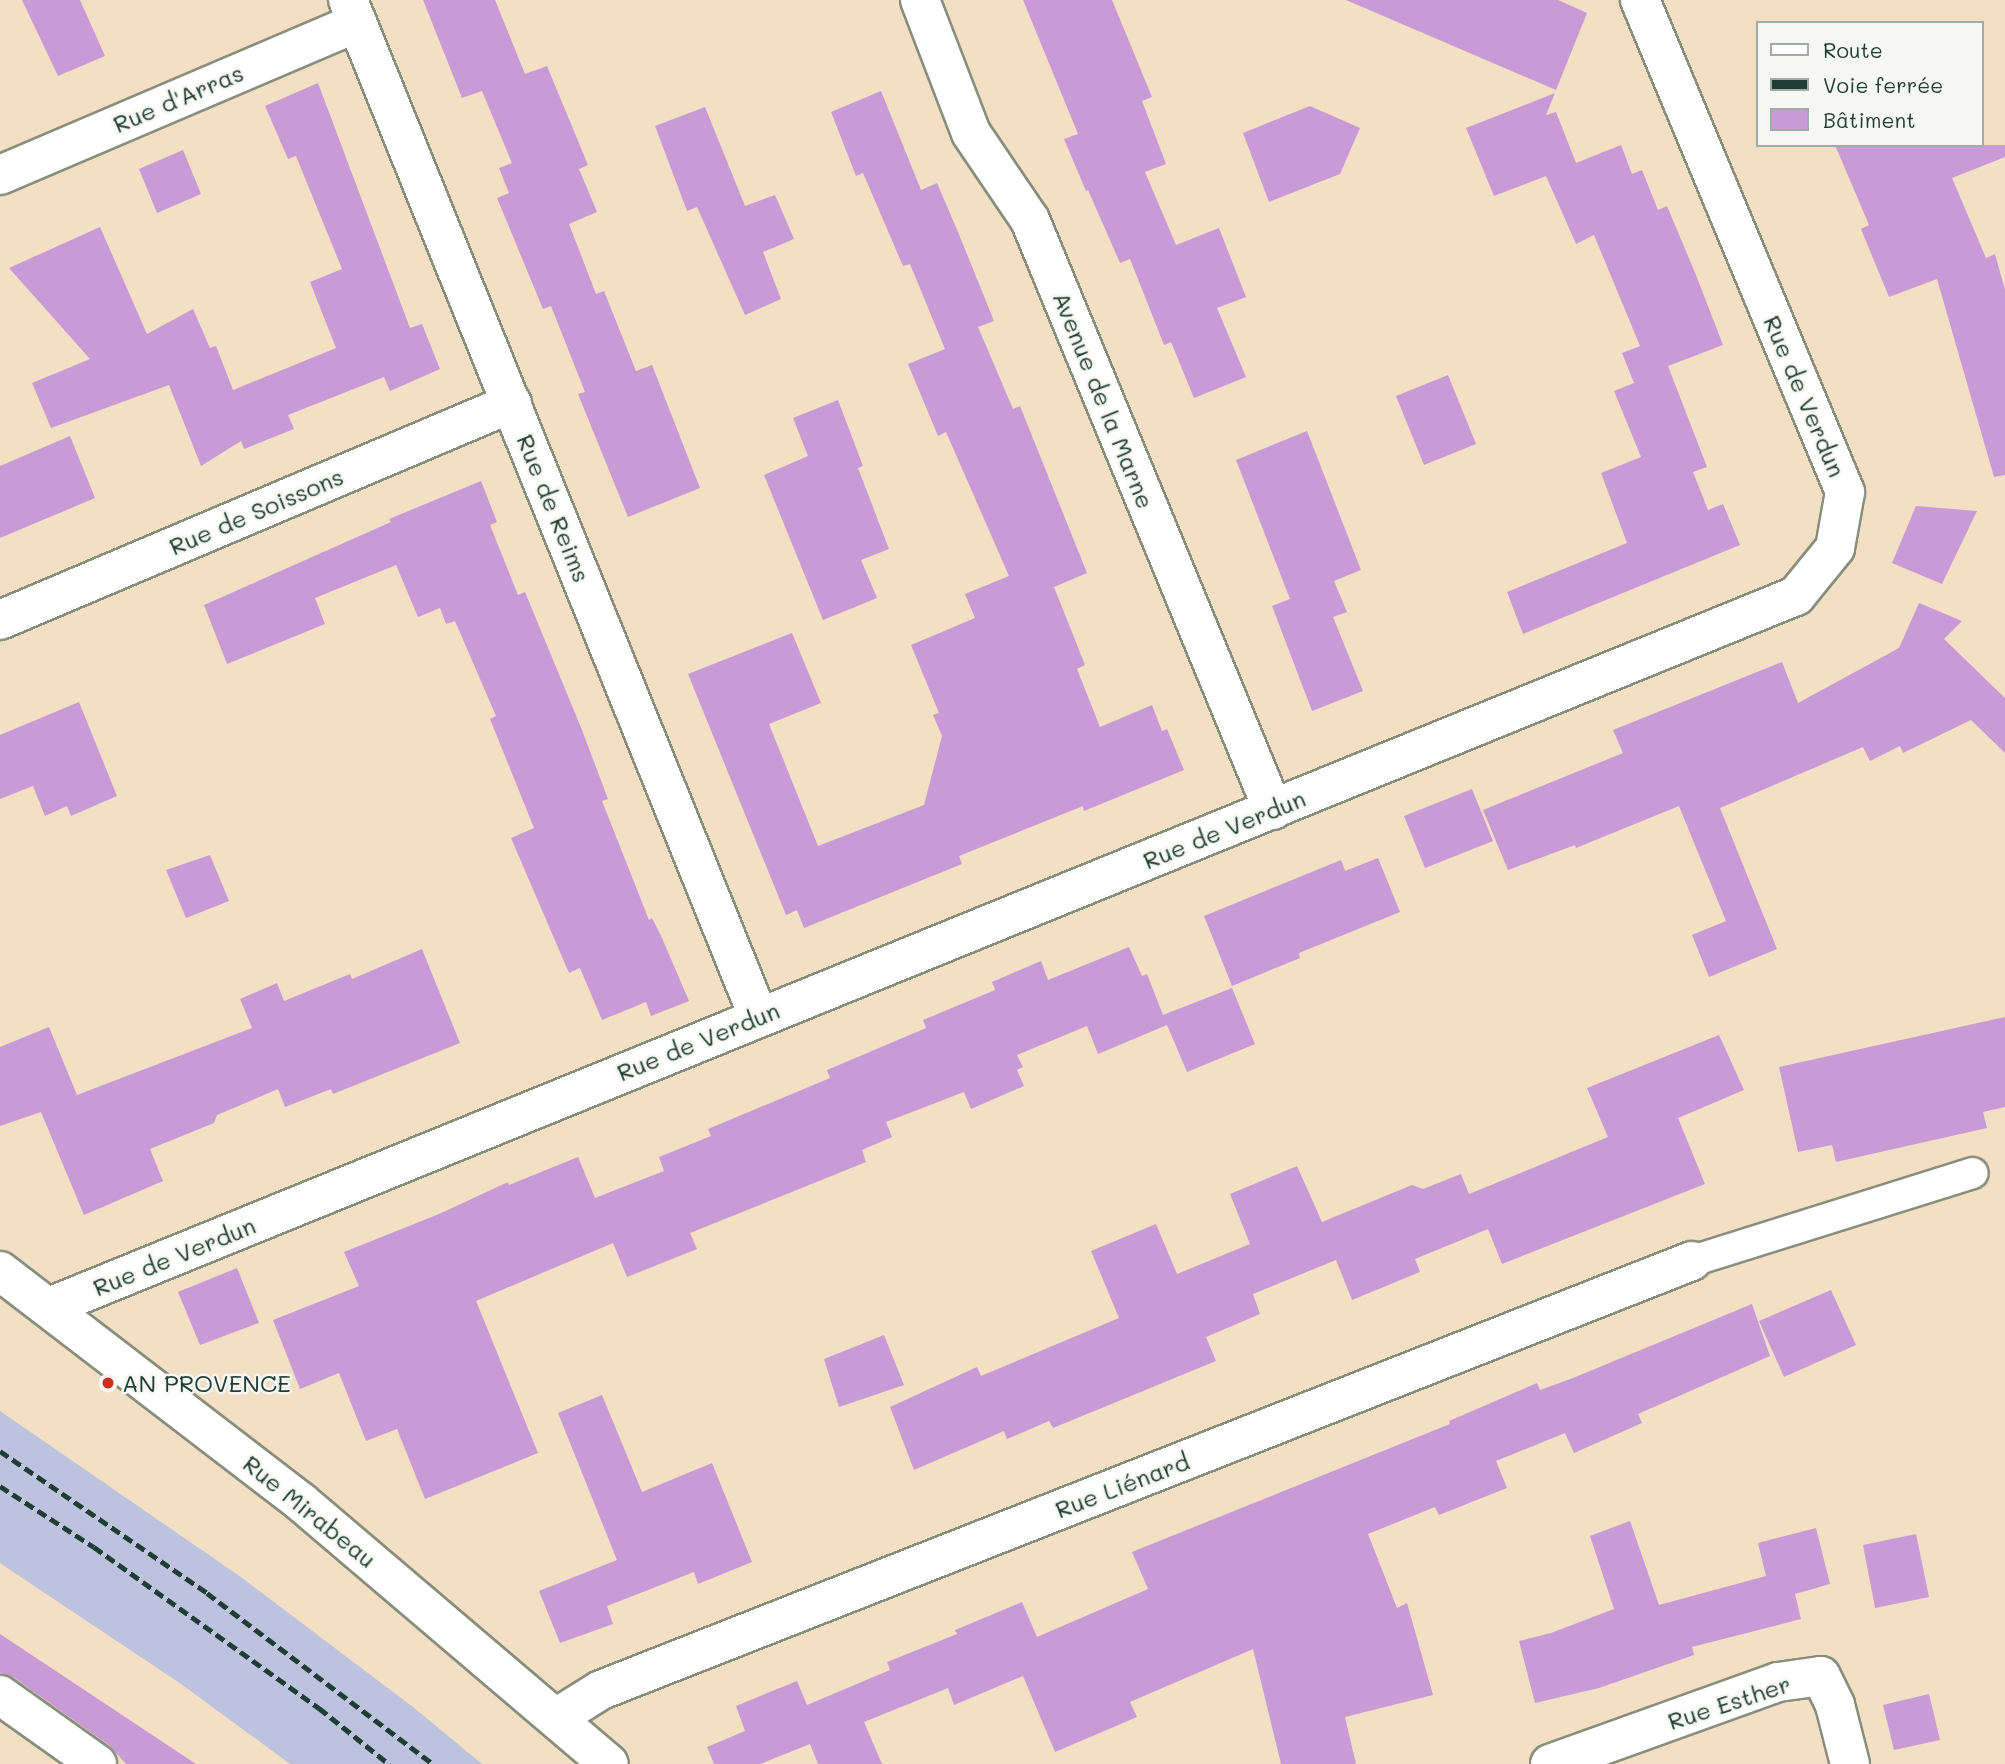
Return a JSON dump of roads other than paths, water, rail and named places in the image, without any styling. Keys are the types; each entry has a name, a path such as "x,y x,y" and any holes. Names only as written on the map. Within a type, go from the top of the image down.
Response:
{"street":[{"name":"Avenue de la Marne","path":"920,0 971,133 1030,220 1273,810"},
{"name":"Rue de Verdun","path":"49,1307 758,1016 1273,810 1796,596 1835,548 1845,492 1640,0"},
{"name":"Rue d'Arras","path":"0,175 352,11"},
{"name":"Rue de Reims","path":"352,11 758,1016"},
{"name":"Rue de Soissons","path":"0,620 512,402"},
{"name":"Rue Liénard","path":"556,1718 601,1690 1692,1261"},
{"name":"Rue Mirabeau","path":"0,1272 301,1502 609,1764"},
{"name":"Rue Esther","path":"1550,1764 1778,1682 1821,1676 1835,1705 1850,1764"},
{"path":"0,1695 97,1764"}],"lane":[{"path":"1692,1261 1972,1173"}],"railway":[{"path":"0,1451 207,1593 433,1764"},
{"path":"0,1486 94,1547 319,1708 389,1764"}],"place":[{"name":"AN PROVENCE","path":"108,1383"}]}
